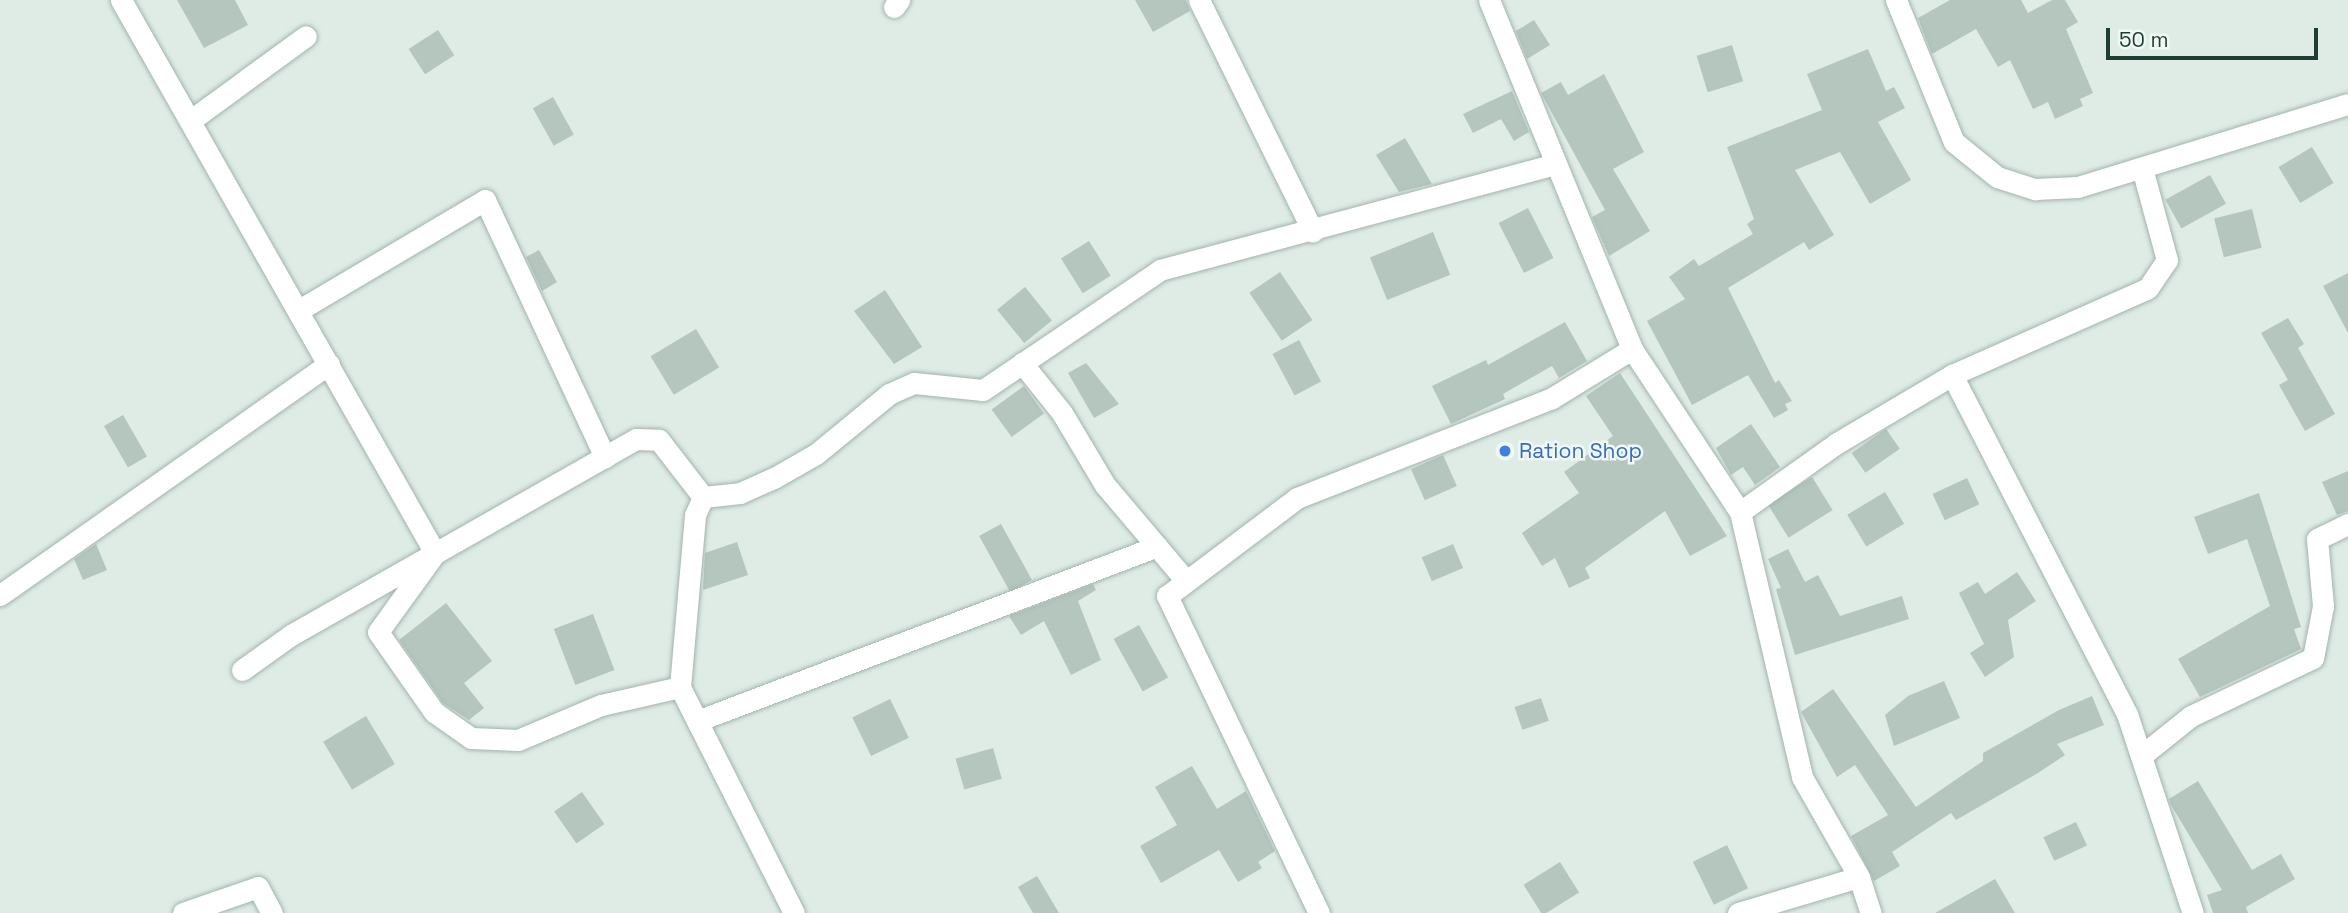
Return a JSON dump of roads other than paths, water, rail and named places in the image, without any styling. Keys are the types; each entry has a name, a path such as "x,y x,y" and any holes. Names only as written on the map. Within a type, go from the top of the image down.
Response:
{"street":[{"path":"121,0 177,106 191,120 435,553"},
{"path":"1199,0 1313,232"},
{"path":"1489,0 1632,349 1740,512 1802,777 1859,877 1871,913"},
{"path":"1896,0 1954,142 1997,177 2035,189 2078,187 2348,104"},
{"path":"191,120 306,36"},
{"path":"704,497 740,493 774,478 816,454 889,394 914,383 983,390 1160,270 1313,232 1555,163"},
{"path":"1740,512 1837,443 1952,375 2137,296 2158,278 2166,260 2143,168"},
{"path":"299,310 485,200 605,457"},
{"path":"1319,913 1167,596 1297,498 1552,398 1632,349"},
{"path":"1022,363 1062,414 1105,485 1186,582"},
{"path":"0,595 329,364"},
{"path":"1952,375 2127,714 2193,913"},
{"path":"242,670 291,635 636,439 659,440 704,497"},
{"path":"704,497 695,514 680,687 794,913"},
{"path":"2141,756 2191,716 2313,658 2323,606 2317,539 2348,524"},
{"path":"697,721 1157,546"},
{"path":"435,553 378,632 434,712 471,738 518,740 601,705 680,687"},
{"path":"1738,913 1859,877"},
{"path":"183,913 258,887 272,913"}],"place":[{"name":"Ration Shop","path":"1505,451"}]}
